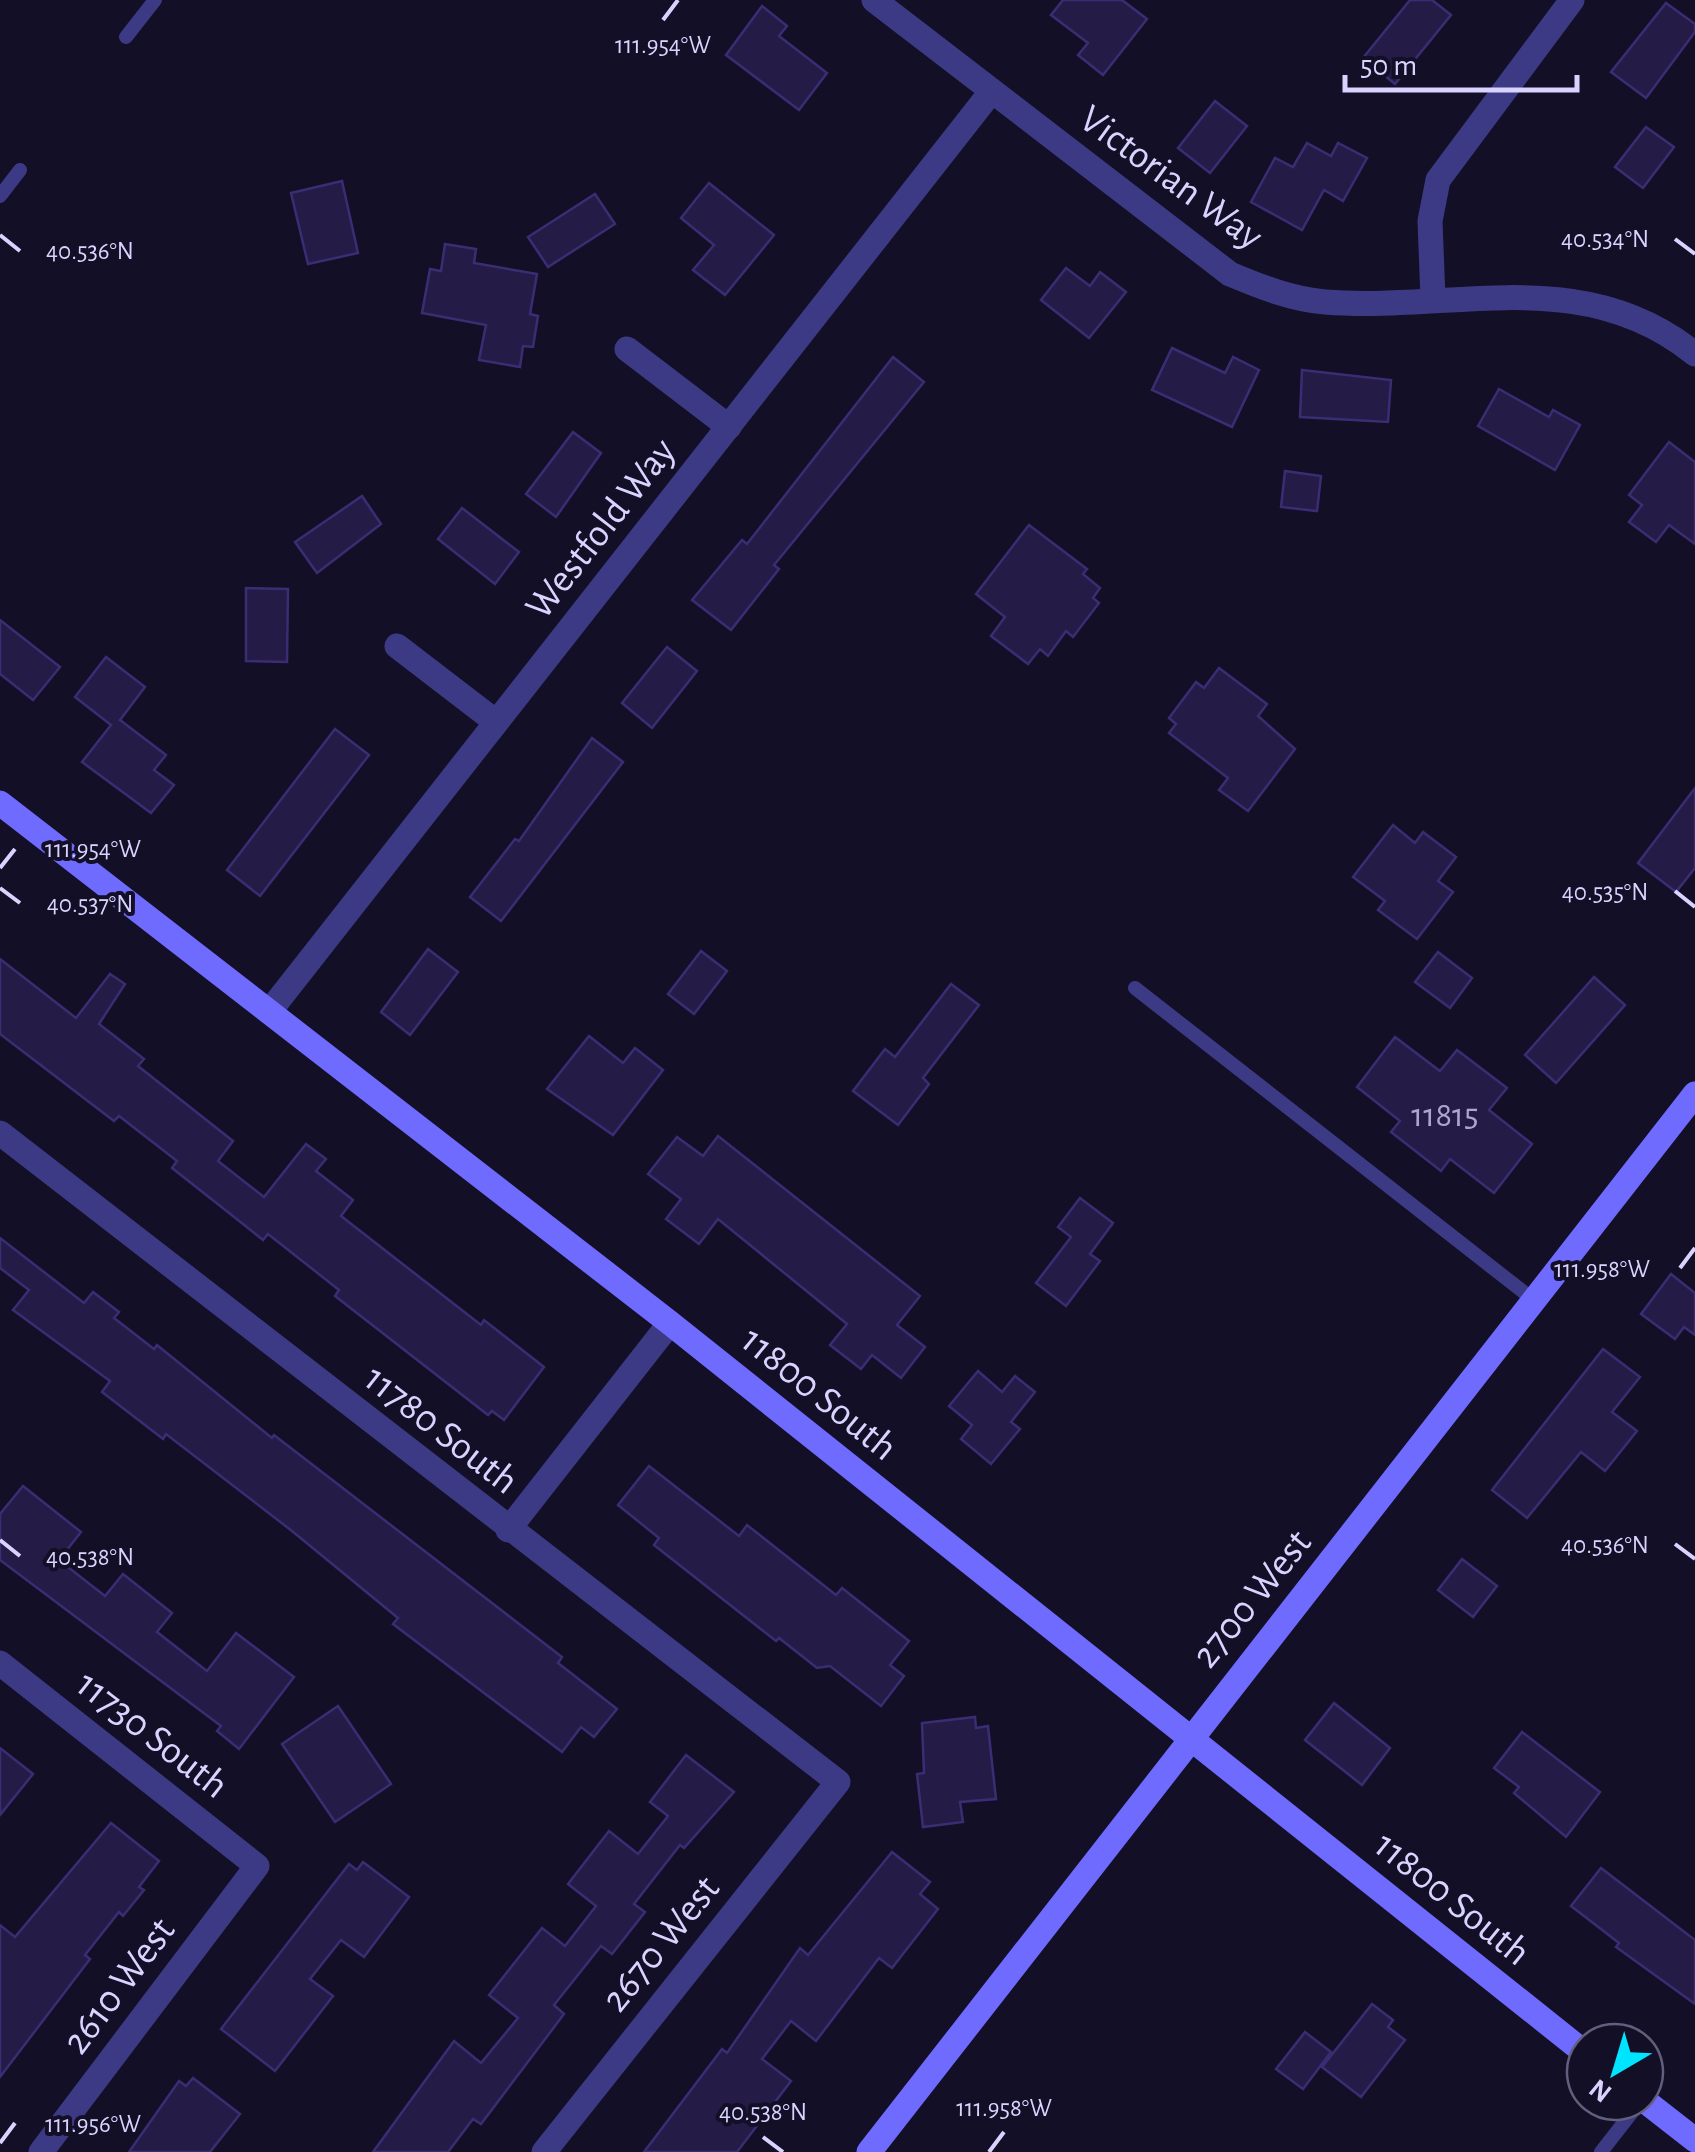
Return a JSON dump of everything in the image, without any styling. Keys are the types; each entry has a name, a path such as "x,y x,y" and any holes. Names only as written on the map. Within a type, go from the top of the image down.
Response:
{"main road":[{"name":"11800 South","path":"0,802 670,1323 1565,2037"},
{"name":"2700 West","path":"869,2152 1695,1094"},
{"path":"1665,2118 1695,2140"}],"street":[{"name":"Victorian Way","path":"874,0 1230,274 1276,293 1326,302 1544,295 1606,308 1675,338 1695,354"},
{"path":"1433,299 1430,221 1438,180 1572,0"},
{"name":"Westfold Way","path":"269,1012 991,92"},
{"path":"627,348 729,427"},
{"path":"397,646 496,722"},
{"name":"11780 South","path":"0,1133 838,1782"},
{"path":"508,1530 670,1323"},
{"name":"11730 South","path":"0,1663 257,1866"},
{"name":"2670 West","path":"544,2152 838,1782"},
{"name":"2610 West","path":"40,2152 257,1866"}],"lane":[{"path":"126,37 155,0"},
{"path":"0,196 20,170"},
{"path":"1135,988 1535,1301"},
{"path":"1601,2152 1625,2122"}],"building":[{"path":"1063,0 1122,0 1147,19 1103,75 1078,55 1088,43 1051,15"},
{"path":"1410,0 1432,0 1451,15 1395,84 1363,58"},
{"path":"1666,3 1695,24 1695,32 1646,98 1611,72"},
{"path":"762,6 787,26 779,36 827,73 799,110 726,55"},
{"path":"1215,101 1247,126 1210,173 1178,148"},
{"path":"1646,127 1674,147 1643,188 1615,167"},
{"path":"1307,143 1331,156 1338,143 1367,158 1343,201 1324,190 1302,230 1251,202 1275,158 1293,167"},
{"path":"342,181 358,253 308,264 291,193"},
{"path":"709,183 774,235 725,295 693,270 714,245 681,218"},
{"path":"595,194 615,224 548,267 528,237"},
{"path":"445,244 476,249 474,263 537,274 530,314 538,316 533,347 523,346 520,367 479,360 486,325 422,313 430,269 441,271"},
{"path":"1066,268 1090,286 1100,272 1126,292 1089,338 1041,300"},
{"path":"1172,348 1225,373 1233,357 1259,370 1232,427 1152,390"},
{"path":"893,357 924,382 774,565 779,569 731,630 692,600 742,540 747,544"},
{"path":"1302,370 1391,380 1388,422 1300,417"},
{"path":"1499,389 1549,417 1553,410 1580,425 1555,470 1478,426"},
{"path":"573,432 601,453 556,517 526,494"},
{"path":"1669,442 1695,462 1695,544 1669,525 1656,542 1629,522 1642,505 1629,495"},
{"path":"1285,471 1321,476 1317,511 1281,507"},
{"path":"362,496 381,524 317,573 295,542"},
{"path":"462,508 519,552 495,584 438,539"},
{"path":"1029,525 1087,569 1083,574 1100,588 1093,598 1099,603 1073,637 1066,631 1048,656 1040,649 1028,664 991,636 1005,617 976,594"},
{"path":"246,588 288,589 287,662 246,661"},
{"path":"0,620 60,667 33,700 0,674"},
{"path":"667,647 697,671 652,728 622,703"},
{"path":"106,657 145,687 120,720 166,755 154,770 174,785 151,813 82,762 111,725 75,697"},
{"path":"1219,668 1267,704 1258,716 1295,749 1248,811 1219,790 1228,778 1169,733 1176,724 1169,718 1196,682 1204,688"},
{"path":"335,729 369,755 260,896 227,870"},
{"path":"592,738 623,762 501,921 470,897 515,839 519,841"},
{"path":"1695,788 1695,868 1676,892 1638,863"},
{"path":"1393,825 1415,843 1423,832 1456,857 1438,881 1453,892 1417,939 1378,910 1385,901 1353,877"},
{"path":"428,949 458,972 410,1035 381,1012"},
{"path":"701,951 727,971 694,1014 668,994"},
{"path":"1438,952 1472,978 1450,1008 1415,982"},
{"path":"0,959 76,1018 110,974 125,984 99,1024 144,1059 138,1066 233,1141 218,1161 264,1197 306,1144 326,1159 316,1171 353,1200 341,1216 481,1325 484,1320 544,1367 504,1420 492,1411 488,1415 335,1296 339,1290 268,1234 263,1240 172,1168 177,1161 119,1116 114,1121 0,1034"},
{"path":"1594,977 1625,1005 1556,1083 1525,1055"},
{"path":"951,984 979,1005 923,1078 929,1084 898,1125 853,1091 885,1049 895,1057"},
{"path":"589,1036 623,1063 635,1048 663,1070 613,1135 547,1089"},
{"path":"1395,1037 1440,1071 1457,1050 1507,1088 1489,1110 1532,1144 1494,1193 1450,1159 1441,1171 1391,1132 1400,1121 1357,1087"},
{"path":"718,1136 920,1296 897,1325 925,1347 901,1378 872,1355 861,1369 830,1345 847,1324 718,1219 699,1244 666,1219 681,1199 648,1174 677,1137 703,1156"},
{"path":"1080,1198 1113,1223 1090,1254 1100,1261 1066,1306 1036,1283 1071,1237 1058,1227"},
{"path":"0,1238 84,1303 93,1292 119,1312 114,1318 154,1349 157,1345 272,1438 274,1435 562,1657 558,1663 617,1709 594,1737 581,1727 562,1752 393,1624 398,1618 166,1434 163,1439 102,1392 110,1381 13,1310 29,1290 0,1268"},
{"path":"1671,1274 1695,1293 1695,1335 1684,1327 1675,1339 1641,1314"},
{"path":"1603,1349 1640,1377 1612,1412 1637,1431 1605,1471 1581,1452 1527,1518 1492,1490"},
{"path":"978,1371 1002,1392 1015,1376 1035,1392 1011,1422 1020,1429 991,1464 961,1439 972,1425 949,1406"},
{"path":"649,1466 739,1536 747,1525 836,1595 842,1588 909,1641 890,1665 904,1676 881,1706 830,1666 817,1668 779,1638 776,1641 654,1545 659,1538 618,1505"},
{"path":"23,1486 81,1532 59,1560 105,1596 123,1574 172,1613 157,1632 207,1671 236,1633 294,1677 239,1749 217,1731 221,1726 0,1560 0,1514"},
{"path":"1462,1559 1497,1586 1473,1617 1438,1590"},
{"path":"1334,1703 1390,1748 1362,1785 1305,1740"},
{"path":"338,1706 391,1784 335,1822 282,1744"},
{"path":"975,1717 976,1728 988,1726 996,1799 960,1802 963,1822 923,1827 917,1774 924,1773 922,1723"},
{"path":"1522,1732 1600,1792 1566,1837 1514,1793 1519,1787 1494,1768"},
{"path":"0,1748 33,1774 0,1815"},
{"path":"686,1755 734,1792 684,1848 680,1845 634,1904 645,1912 612,1954 601,1946 554,2005 564,2014 481,2124 473,2119 448,2152 373,2152 454,2041 481,2063 518,2018 489,1995 542,1928 565,1946 596,1906 568,1884 609,1831 638,1854 668,1816 650,1802"},
{"path":"111,1823 159,1861 139,1887 144,1890 123,1916 119,1912 85,1955 90,1959 0,2077 0,1925 15,1937"},
{"path":"892,1852 930,1882 920,1894 938,1909 892,1968 879,1958 816,2041 791,2021 762,2059 791,2081 737,2152 644,2152 722,2049 727,2053 800,1948 808,1955"},
{"path":"363,1862 409,1897 364,1957 341,1940 310,1979 333,1996 275,2071 221,2029 349,1864 357,1870"},
{"path":"1601,1868 1695,1940 1695,2004 1616,1947 1619,1943 1571,1906"},
{"path":"1372,2004 1393,2020 1388,2027 1405,2040 1361,2097 1322,2067"},
{"path":"1305,2032 1331,2052 1303,2089 1276,2069"},
{"path":"193,2078 240,2114 210,2152 129,2152 179,2081 186,2086"}]}
